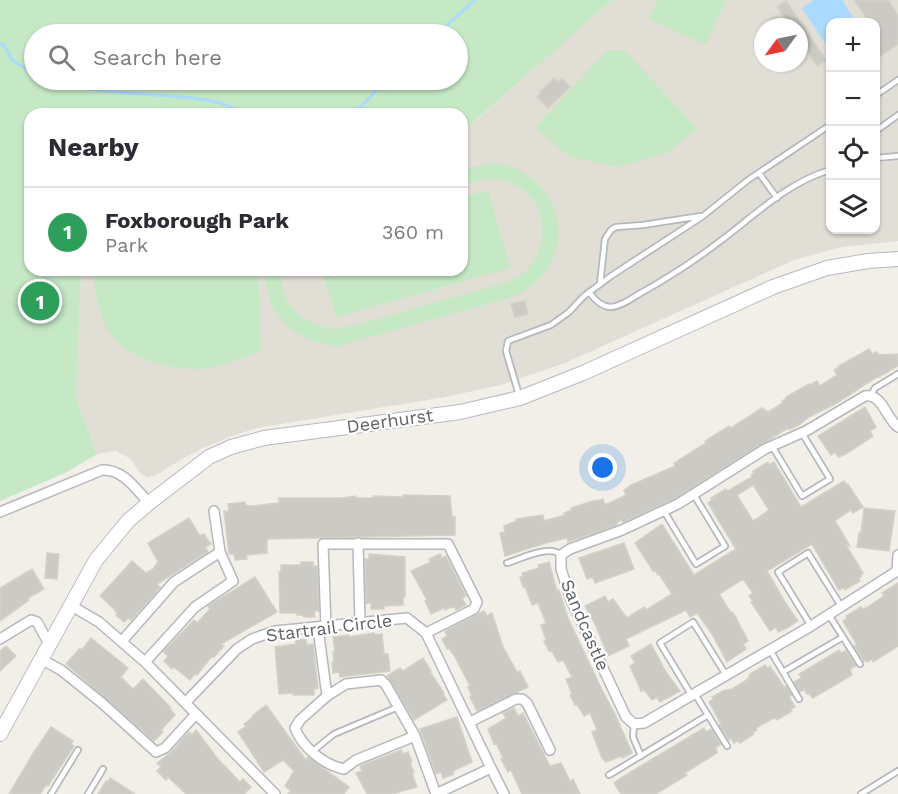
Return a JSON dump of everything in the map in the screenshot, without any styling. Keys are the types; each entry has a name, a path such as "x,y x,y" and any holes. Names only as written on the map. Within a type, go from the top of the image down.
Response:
{"street":[{"name":"Deerhurst","path":"0,734 96,560 128,521 209,457 231,447 264,438 460,412 520,398 583,373 773,287 827,268 898,259"},
{"path":"871,395 877,398 898,427"},
{"name":"Sandcastle","path":"634,724 626,717 571,600 561,569 561,555 570,549 621,530 664,510 772,446 802,433 865,396 871,395"},
{"path":"0,512 102,470 112,470 124,476 148,503"},
{"path":"145,662 195,607 233,581 220,552 214,511"},
{"path":"357,543 360,623"},
{"path":"327,696 322,627 323,544 448,544 477,602 474,609 426,633 504,794"},
{"path":"122,642 174,582 220,552"},
{"path":"634,724 644,723 829,615 897,571 898,555"},
{"path":"70,605 99,622 145,662 186,702 267,792"},
{"name":"Startrail Circle","path":"186,702 237,649 252,639 275,631 407,618 426,633"},
{"path":"0,639 31,620 37,622 49,644"},
{"path":"42,658 61,670 102,703 156,752 165,748 196,714"},
{"path":"415,736 356,760 344,769 323,760 299,739 295,728 300,720 327,696 346,684 381,680 415,736 436,794 491,768"},
{"path":"470,722 516,699 522,699 527,703 550,750"}],"lane":[{"path":"880,92 898,80"},
{"path":"880,128 898,116"},
{"path":"520,398 506,351 508,341 551,325 600,284 704,216 759,173 830,126"},
{"path":"880,158 898,156"},
{"path":"589,292 607,307 618,306 664,280 724,239 757,211 777,198 805,180 826,172"},
{"path":"759,173 777,198"},
{"path":"600,284 605,239 611,230 616,227 704,216"},
{"path":"871,395 875,388 898,374"},
{"path":"772,446 802,496 830,479 802,433"},
{"path":"664,510 696,564 725,546 693,494"},
{"path":"507,563 549,550 561,555"},
{"path":"811,626 778,572 808,553 841,606"},
{"path":"829,615 860,664"},
{"path":"726,675 693,622 660,643 727,746"},
{"path":"783,672 843,637"},
{"path":"770,650 800,699"},
{"path":"313,751 334,734 398,707"},
{"path":"609,776 708,715"},
{"path":"634,724 633,737 641,756"},
{"path":"51,794 78,750"},
{"path":"88,794 103,769"},
{"path":"861,794 898,771"}],"shaded area":[{"path":"610,0 898,0 898,241 842,247 794,260 565,363 501,385 445,397 257,428 201,449 155,476 147,477 139,472 131,459 116,451 97,454 76,399 81,276 468,276 468,128"}],"green space":[{"path":"0,0 612,0 468,127 468,108 24,108 24,276 81,276 76,399 97,454 67,472 0,501"},
{"path":"658,0 726,0 706,45 649,19"},
{"path":"608,50 624,50 698,129 667,153 617,167 570,157 535,127"},
{"path":"493,163 519,171 539,185 552,203 558,224 557,246 549,267 533,285 509,298 334,347 306,338 283,322 269,299 266,276 281,276 285,296 300,316 322,327 335,328 348,327 505,283 523,273 535,259 541,243 542,225 538,209 528,194 514,184 494,179 468,184 468,168"},
{"path":"488,190 510,268 336,317 324,276 468,276 468,196"},
{"path":"95,276 258,276 261,350 209,368 185,369 159,364 134,354 115,339 105,324 97,297"}],"water":[{"path":"814,0 842,0 853,18 826,18 825,43 802,8"}],"building":[{"path":"854,0 888,0 898,15 898,44 880,56 880,18 866,18"},
{"path":"786,1 798,18 785,18 777,7"},
{"path":"808,33 826,60 817,66 808,52"},
{"path":"554,78 558,82 562,78 570,87 548,108 537,97"},
{"path":"525,301 528,314 515,317 511,304"},
{"path":"869,349 872,354 877,352 879,355 898,354 898,366 800,424 789,430 788,428 676,498 623,522 621,520 617,525 568,542 567,538 505,556 500,533 505,532 504,526 516,519 543,515 544,521 565,515 564,513 572,510 571,508 596,500 603,499 605,505 626,495 624,490 629,486 675,466 674,463 729,426 731,428 762,408 768,412 783,403 786,397 809,384 817,381 820,386 837,375 834,370 839,366"},
{"path":"865,407 876,427 870,431 873,436 846,454 838,457 835,452 831,455 818,436"},
{"path":"768,462 769,465 774,462 801,507 844,481 847,486 848,484 863,507 853,513 851,510 835,521 863,573 860,581 845,590 844,587 839,590 812,544 767,571 798,621 787,628 778,632 776,627 770,631 751,602 753,601 749,596 753,593 743,579 719,594 735,616 748,641 743,644 746,649 727,662 712,634 697,613 690,617 686,610 626,639 629,646 608,656 585,606 605,596 608,602 613,599 627,618 644,607 646,610 672,594 659,574 653,571 635,543 662,524 694,575 736,549 708,503 712,500 711,498 726,489 728,491 752,477 753,471","holes":["753,485 769,510 753,521 737,495"]},
{"path":"403,495 450,496 452,517 455,517 455,535 267,539 267,553 246,555 247,559 235,560 234,554 229,554 224,511 229,511 228,504 245,502 245,505 251,506 279,503 279,498 356,496 356,498 373,498 373,496 403,497"},
{"path":"864,508 895,511 889,551 857,547"},
{"path":"189,518 200,536 204,534 211,544 205,547 208,552 157,584 160,587 153,596 131,620 128,618 124,622 100,596 132,561 146,573 153,569 158,562 148,543"},
{"path":"624,543 634,569 595,583 593,577 587,579 579,558"},
{"path":"47,553 59,554 57,579 45,578"},
{"path":"369,554 405,557 403,605 371,609 371,603 366,603 365,559 369,559"},
{"path":"440,554 442,558 446,556 466,596 462,598 466,605 456,610 454,606 445,610 444,608 431,614 425,601 427,600 411,571 431,562 429,559"},
{"path":"301,562 313,562 313,566 317,566 319,611 314,611 315,617 304,617 297,613 280,613 279,572 281,572 281,565 301,565"},
{"path":"549,562 568,618 632,753 622,758 621,756 606,762 602,758 592,732 597,730 590,713 584,716 577,704 575,705 566,679 572,677 563,660 558,662 551,650 549,651 544,641 546,640 541,625 546,623 538,603 532,605 525,586 523,587 520,577 523,576 522,573"},
{"path":"32,569 44,589 28,598 29,600 0,621 0,588"},
{"path":"255,577 277,612 221,644 224,646 190,680 174,667 172,669 164,661 168,656 163,652 194,620 197,623 210,609 208,606"},
{"path":"898,583 898,646 873,662 872,659 864,661 854,646 857,645 843,621 847,618 846,616 861,607 866,608 881,598 884,595 882,593"},
{"path":"484,611 487,616 492,613 503,647 528,687 477,711 470,697 472,696 468,687 470,686 455,657 449,648 447,649 442,639 447,636 445,631"},
{"path":"374,633 374,635 382,634 384,654 388,654 390,671 340,677 339,672 333,673 332,662 334,662 333,652 335,651 333,637"},
{"path":"91,638 128,668 121,677 133,689 143,679 171,708 175,715 154,741 66,664 80,648 82,650"},
{"path":"306,639 307,645 313,644 318,688 314,689 314,695 279,694 275,647 296,644 295,640"},
{"path":"651,644 666,672 680,691 660,702 657,697 652,700 644,690 641,691 630,666 635,663 631,656"},
{"path":"6,646 16,656 0,671 0,651"},
{"path":"839,650 841,653 846,651 856,666 850,669 852,675 813,698 804,689 800,692 794,682 801,678 799,674"},
{"path":"423,658 447,700 414,720 387,676 400,668 403,671"},
{"path":"765,665 767,668 770,666 784,687 786,686 792,695 789,697 795,707 777,720 772,719 756,728 754,734 740,743 738,741 734,743 731,738 729,740 719,725 721,724 709,702 713,699 712,697 732,689"},
{"path":"266,705 306,760 308,757 349,787 344,794 288,794 291,791 285,786 294,771 283,760 264,772 238,732"},
{"path":"514,708 518,716 523,713 550,766 561,763 570,781 573,779 580,794 522,794 511,770 508,772 501,759 503,758 488,729 506,718 503,713"},
{"path":"457,717 472,762 453,771 454,774 443,778 441,772 436,774 420,729"},
{"path":"51,727 73,741 71,744 74,746 48,786 46,785 40,794 9,794 34,752"},
{"path":"704,728 706,732 711,729 721,744 716,747 717,753 656,794 621,794 614,783 619,779"},
{"path":"196,730 218,759 240,782 243,779 251,787 244,794 186,794 168,777 166,780 157,771 161,767 157,763 170,753 189,732 192,735"},
{"path":"401,750 403,754 408,752 417,787 392,794 367,794 356,773 362,771 360,766"},
{"path":"110,778 135,794 98,794"}],"waterway":[{"path":"448,24 475,0"},
{"path":"0,44 4,45 12,60 24,68"},
{"path":"103,90 202,99 233,108"},
{"path":"357,108 361,107 377,90"}],"place":[{"name":"Foxborough Park","path":"40,301"}]}
